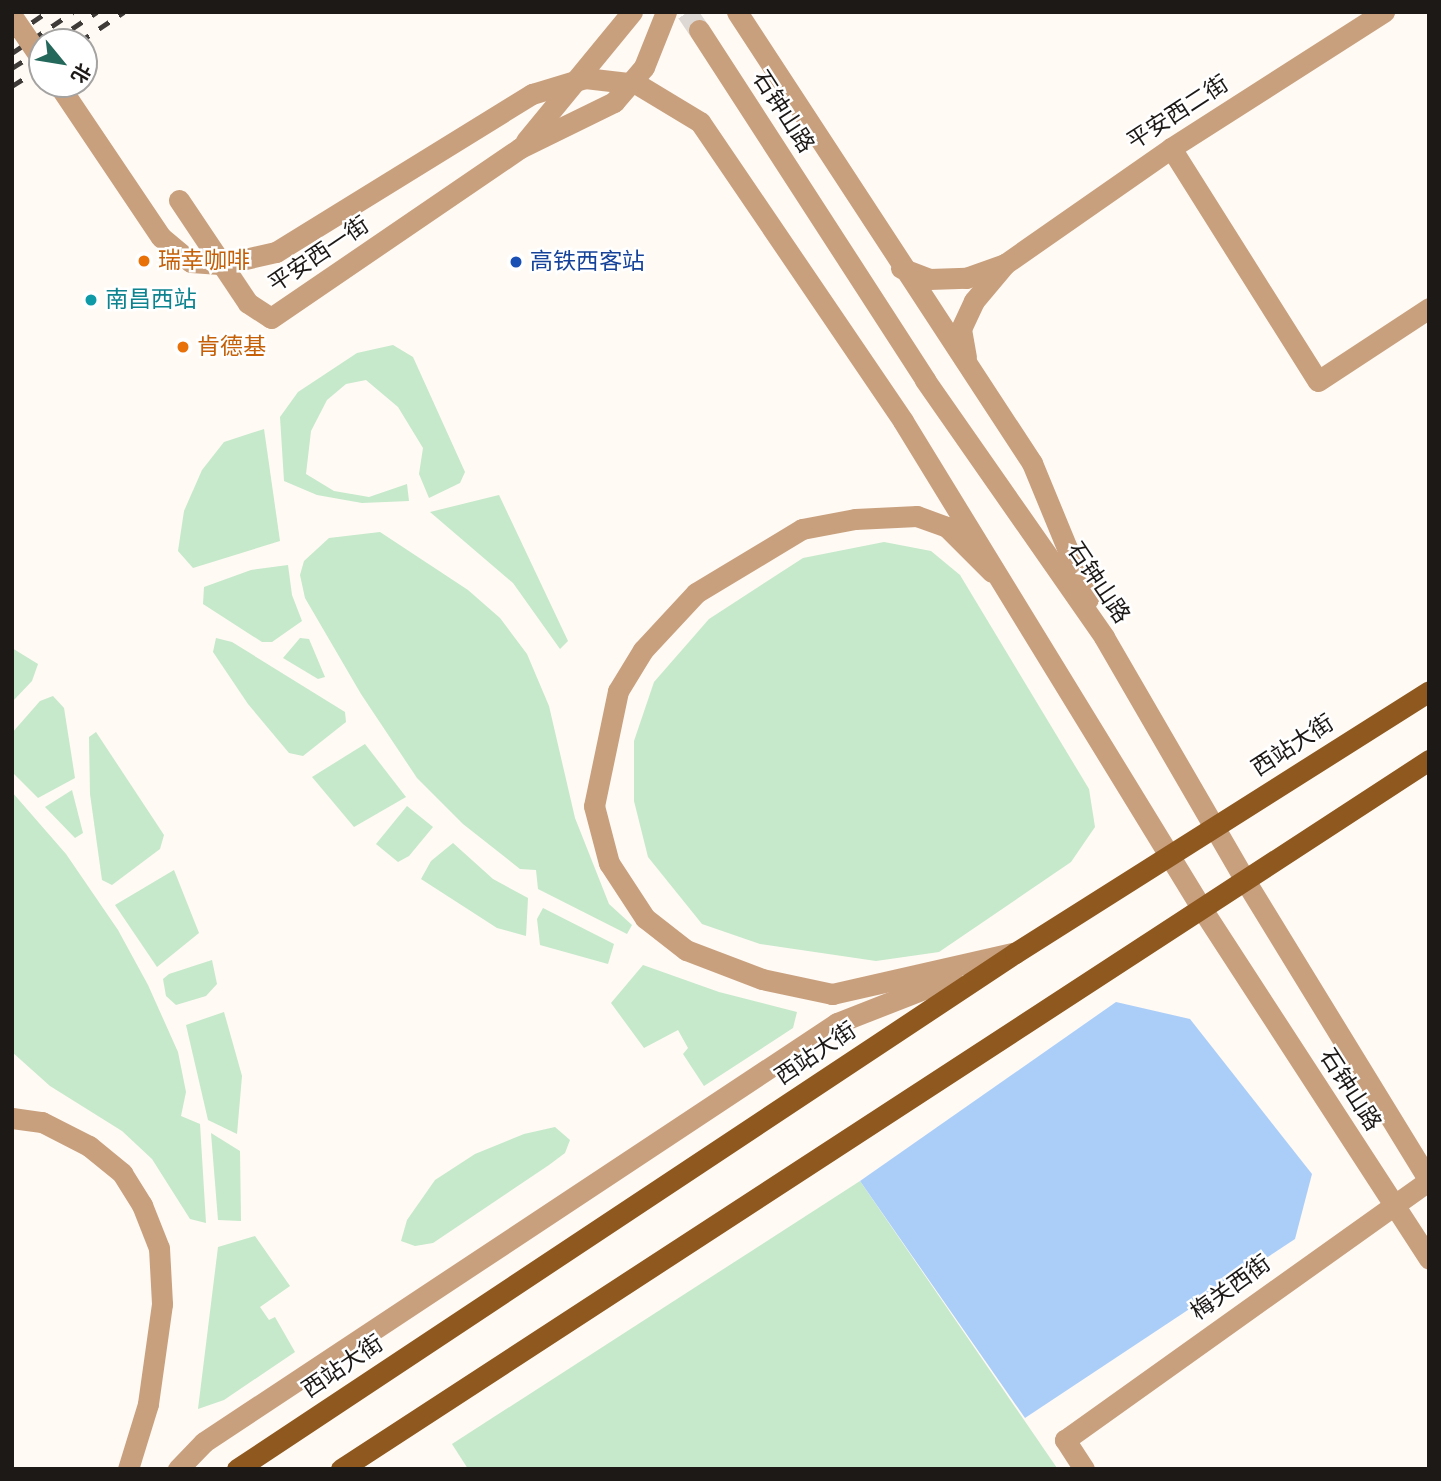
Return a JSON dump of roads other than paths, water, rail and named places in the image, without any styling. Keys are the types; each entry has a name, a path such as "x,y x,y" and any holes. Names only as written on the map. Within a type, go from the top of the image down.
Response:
{"main road":[{"name":"西站大街","path":"237,1469 1016,953 1429,691"},
{"path":"341,1469 1246,882 1429,760"}],"street":[{"path":"520,148 632,12"},
{"path":"520,148 614,102 644,67 666,12"},
{"path":"737,12 901,268 1032,463 1104,637"},
{"name":"平安西二街","path":"1005,264 1171,148 1384,12"},
{"path":"12,16 28,39"},
{"name":"石钟山路","path":"699,30 925,380 1104,637 1246,882 1429,1180"},
{"path":"67,98 161,237 191,262 223,264 276,252 532,94 585,78 637,84 701,122 903,421 992,572"},
{"name":"平安西一街","path":"179,200 248,303 271,318 520,148"},
{"path":"1171,148 1318,381 1429,308"},
{"path":"901,268 929,279 966,278 1005,264"},
{"path":"967,364 961,329 974,301 1005,264"},
{"path":"992,572 947,527 917,516 855,519 802,529 696,593 643,650 618,691 594,806 609,863 645,918 686,950 761,979 832,994 1016,953"},
{"name":"石钟山路","path":"992,572 1172,853 1202,909 1429,1259"},
{"path":"178,1469 204,1442 837,1023 1016,953"},
{"path":"12,1118 42,1122 77,1140 122,1173 142,1205 159,1248 162,1304 148,1404 128,1469"},
{"name":"梅关西街","path":"1084,1469 1065,1440 1429,1180"}],"water":[{"path":"1116,1002 1190,1019 1312,1174 1295,1239 1025,1418 860,1181"}],"tunnel":[{"path":"687,12 699,30"}],"railway":[{"path":"12,36 47,12"},
{"path":"12,53 73,12"},
{"path":"73,28 97,12"},
{"path":"98,29 124,12"},
{"path":"12,68 28,58"},
{"path":"12,86 28,76"}],"place":[{"name":"瑞幸咖啡","path":"144,261"},
{"name":"高铁西客站","path":"516,262"},
{"name":"南昌西站","path":"91,300"},
{"name":"肯德基","path":"183,347"}]}
